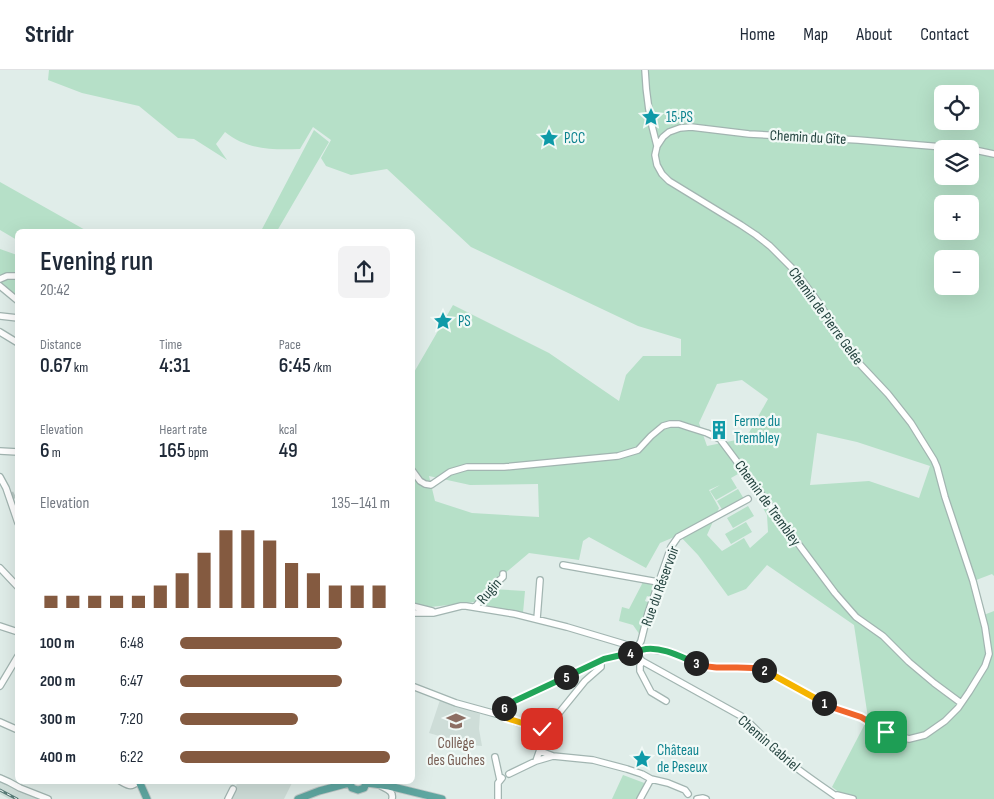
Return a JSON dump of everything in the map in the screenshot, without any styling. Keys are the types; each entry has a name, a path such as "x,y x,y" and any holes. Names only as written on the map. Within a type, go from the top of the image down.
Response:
{"main road":[{"path":"140,784 147,799"},
{"path":"298,799 319,790 342,784"},
{"path":"350,784 352,788 358,790 364,788 366,784"},
{"path":"379,784 442,799"}],"street":[{"name":"Chemin de Pierre Gelée","path":"635,652 646,649 663,651 712,668 752,667 763,670 831,707 861,717 886,732 909,739 925,735 945,721 969,692 982,672 989,654 985,627 973,581 934,460 911,423 888,394 857,361 795,271 756,235 675,186 658,169 656,160 657,146 650,121 645,87 645,70"},
{"name":"Chemin du Gîte","path":"657,146 669,132 691,126 749,134 934,146"},
{"name":"Chemin du Gîte","path":"979,151 994,154"},
{"path":"0,279 6,276 15,276"},
{"path":"0,286 15,298"},
{"path":"0,316 15,318"},
{"path":"0,332 15,341"},
{"name":"Chemin de Trembley","path":"415,474 420,481 431,485 450,472 467,466 504,467 618,456 638,450 651,436 664,426 670,424 678,424 707,433 720,439 835,593 856,618 883,636 908,662 961,703"},
{"path":"0,451 15,452"},
{"path":"0,477 15,514"},
{"name":"Rue du Réservoir","path":"635,652 641,641 648,613 671,547 678,538 748,499"},
{"path":"563,565 658,582"},
{"path":"0,568 15,584"},
{"name":"Rugin","path":"475,607 492,586 503,577 503,574"},
{"path":"537,619 540,580"},
{"path":"415,613 434,613 461,606 515,614 624,644 635,652"},
{"path":"415,607 438,611"},
{"path":"0,626 15,631"},
{"path":"502,713 508,704 604,659 635,652"},
{"name":"Chemin Gabriel","path":"635,652 642,661 741,716 752,724 783,757 840,799"},
{"path":"0,686 15,661"},
{"name":"Chemin Gabriel","path":"642,661 640,671 651,692 666,701"},
{"path":"536,761 546,732 559,712 601,667 601,664"},
{"path":"415,687 456,703 496,714 502,713"},
{"path":"502,713 506,718 542,729 546,732"},
{"path":"0,722 15,729"},
{"path":"540,751 553,756 593,760 634,771 651,779 685,790 688,794"},
{"path":"509,774 536,761 553,756"},
{"path":"495,757 501,779 498,783 498,799"},
{"path":"0,778 48,799"},
{"path":"640,799 651,779"},
{"path":"379,784 391,792 392,799"},
{"path":"228,799 232,790"},
{"path":"835,795 853,799"},
{"path":"697,799 706,799"}],"shaded area":[{"name":"Collège des Guches","path":"440,700 480,714 479,729 482,746 470,745 429,733"},
{"path":"0,778 48,799 9,799 0,794"},
{"path":"237,784 292,784 284,799 231,799"}],"green space":[{"path":"49,70 994,70 994,576 992,574 971,582 981,616 994,611 994,799 848,799 832,787 868,718 854,625 767,565 746,589 728,596 698,555 679,535 660,543 646,568 589,537 583,541 579,560 529,553 490,586 475,602 415,609 415,371 453,305 549,353 619,401 626,375 643,356 681,356 681,339 638,326 471,247 387,169 351,175 326,166 321,158 331,140 313,127 300,149 270,149 251,146 225,132 216,144 227,160 194,139 178,138 139,106 82,93 48,80","holes":["742,380 768,399 746,438 707,446 699,423 717,384","817,433 857,442 930,466 919,498 869,481 810,485","738,474 749,484 767,515 768,532 750,548 744,538 722,551 707,535 719,508 709,490 720,485 710,491 716,500 737,488 731,478","429,476 470,485 538,484 539,517 472,513 435,501"]},
{"path":"314,130 329,142 278,229 262,229"},
{"path":"0,182 83,229 15,229 15,239 0,230"},
{"path":"0,249 15,254 15,299 0,289"},
{"path":"738,489 744,499 723,511 717,501"},
{"path":"748,506 754,516 733,528 727,518"},
{"path":"746,522 752,532 731,544 725,534"},
{"path":"643,582 655,586 652,595 650,597 647,596 645,601 650,603 640,635 633,625 619,621 622,607 629,609"},
{"path":"491,589 525,591 523,613 481,605"},
{"path":"623,775 647,784 638,799 612,799"}],"tunnel":[{"path":"10,493 15,503"}],"railway":[{"path":"0,790 17,799"}],"place":[{"name":"15·PS","path":"651,117"},
{"name":"P.CC","path":"549,138"},
{"name":"PS","path":"443,321"},
{"name":"Ferme du Trembley","path":"719,430"},
{"name":"Collège des Guches","path":"456,721"},
{"name":"Château de Peseux","path":"642,759"}],"route":[{"path":"542,729 506,718 502,713 504,708 508,704 604,659 646,649 663,651 712,668 752,667 763,670 814,696 831,707 861,717 886,732"}]}
